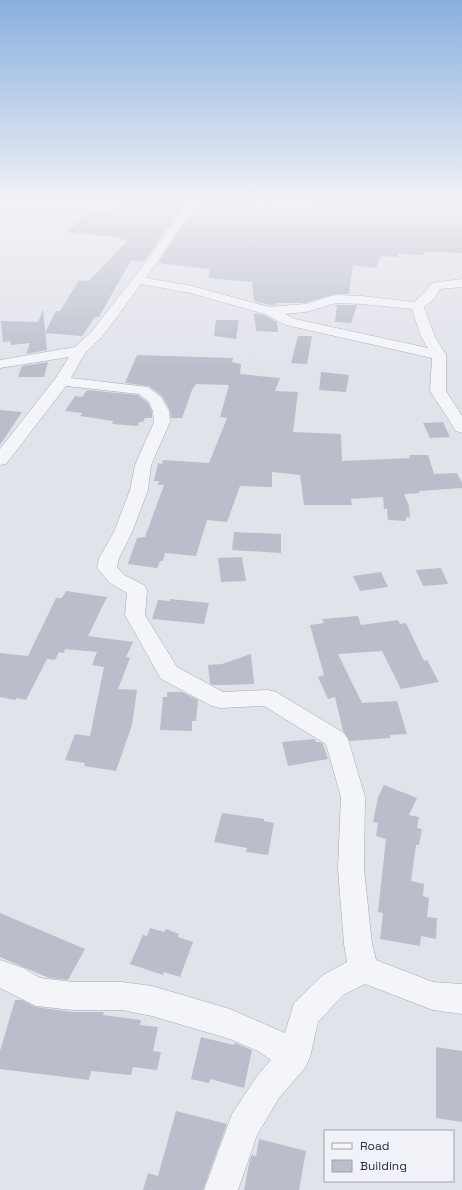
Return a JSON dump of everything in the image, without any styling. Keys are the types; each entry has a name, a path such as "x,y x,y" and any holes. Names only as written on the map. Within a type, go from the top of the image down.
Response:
{"street":[{"path":"0,460 62,381 79,352 97,334 155,258"},
{"path":"137,280 192,290 234,303 269,311 291,322 439,355"},
{"path":"269,311 306,308 335,300 362,300 417,306 429,296 436,286 462,283"},
{"path":"417,306 428,337 439,355 438,391 462,428"},
{"path":"0,364 79,352"},
{"path":"62,381 143,390 156,400 161,412 162,422 143,465 139,490 123,532 109,558 107,568 117,580 137,590 135,615 169,673 220,700 268,698 336,739 352,797 351,869 358,944 363,969"},
{"path":"221,1190 244,1126 268,1087 294,1057 305,1014 333,985 363,969 433,996 462,999"},
{"path":"0,974 12,978 36,992 73,996 122,996 152,1001 186,1010 230,1024 269,1040 294,1057"}],"building":[{"path":"111,258 147,258 144,262 131,260 99,317 95,317 82,336 45,333 56,311 60,311 79,280 89,281"},
{"path":"162,258 380,258 376,268 353,265 349,294 335,294 305,303 275,303 275,305 254,301 252,282 209,278 209,269 158,263"},
{"path":"357,305 351,323 335,322 337,306 333,306"},
{"path":"43,309 47,350 26,354 30,343 11,345 10,341 3,342 1,321 38,322"},
{"path":"254,313 264,315 277,322 278,332 256,331"},
{"path":"216,320 239,320 236,339 214,336"},
{"path":"298,336 312,336 307,364 291,363"},
{"path":"137,355 233,358 232,362 241,364 240,374 280,378 275,391 298,392 293,432 341,434 342,461 410,458 409,455 428,455 434,474 457,473 462,483 462,488 419,491 420,493 404,494 409,506 410,518 406,517 406,521 388,520 387,509 384,509 383,497 351,499 352,505 304,505 300,475 272,472 272,487 240,486 227,522 207,520 196,556 165,553 163,561 160,561 157,568 128,564 137,538 145,537 164,485 158,485 159,481 154,481 158,463 162,464 163,460 209,463 227,418 220,417 229,385 196,384 192,390 182,418 171,418 170,410 162,396 149,386 125,383"},
{"path":"48,362 44,377 18,377 22,366"},
{"path":"321,372 349,375 346,392 319,390"},
{"path":"87,390 138,395 148,403 152,411 152,418 145,418 143,422 139,422 138,426 112,424 113,421 80,416 82,413 65,411 75,396 82,397"},
{"path":"0,410 22,412 0,445"},
{"path":"443,422 450,437 430,438 423,423"},
{"path":"234,532 281,534 281,553 232,550"},
{"path":"242,557 246,581 221,582 218,558"},
{"path":"441,568 448,584 423,586 416,570"},
{"path":"381,572 388,587 360,591 353,576"},
{"path":"66,591 107,597 88,636 133,642 126,657 130,658 118,689 137,690 132,725 116,771 84,766 85,763 65,760 75,734 90,736 104,667 92,665 97,652 65,649 64,653 59,652 55,660 47,659 26,700 17,698 15,700 0,697 0,653 28,656 56,598 62,598"},
{"path":"170,599 209,603 204,624 152,619 158,600 170,601"},
{"path":"358,616 361,625 398,620 400,624 406,623 424,661 427,660 439,682 401,689 382,651 338,654 362,703 397,701 407,734 390,735 390,738 350,741 343,731 335,697 328,699 318,677 324,675 310,625 324,623 322,619"},
{"path":"251,654 254,684 213,685 210,683 208,665 222,664"},
{"path":"167,692 182,692 198,700 196,721 192,721 192,731 160,730 163,697 167,697"},
{"path":"315,739 316,742 323,744 328,759 288,766 282,742"},
{"path":"384,785 417,798 409,815 419,817 417,828 422,829 419,845 416,845 411,881 424,884 423,896 429,898 427,917 437,918 436,939 421,936 420,946 380,939 383,913 378,912 386,839 376,836 378,823 373,822 378,797"},
{"path":"222,813 264,819 264,821 274,823 268,855 246,852 247,848 214,842"},
{"path":"0,913 85,949 68,980 49,978 0,957"},
{"path":"150,928 164,932 166,929 179,934 178,937 193,942 180,977 164,972 163,975 130,964 143,935 147,936"},
{"path":"15,1000 22,1000 36,1007 73,1012 104,1012 103,1015 141,1020 140,1025 158,1027 153,1051 161,1052 157,1070 133,1067 131,1075 91,1071 89,1080 0,1069 0,1051"},
{"path":"201,1037 234,1045 235,1043 252,1050 244,1088 210,1079 209,1083 191,1079"},
{"path":"436,1047 462,1051 462,1122 436,1118"},
{"path":"176,1111 227,1124 203,1190 143,1190 148,1173 158,1176"},
{"path":"259,1139 306,1151 299,1190 244,1190 250,1159 252,1155 256,1156"}]}
